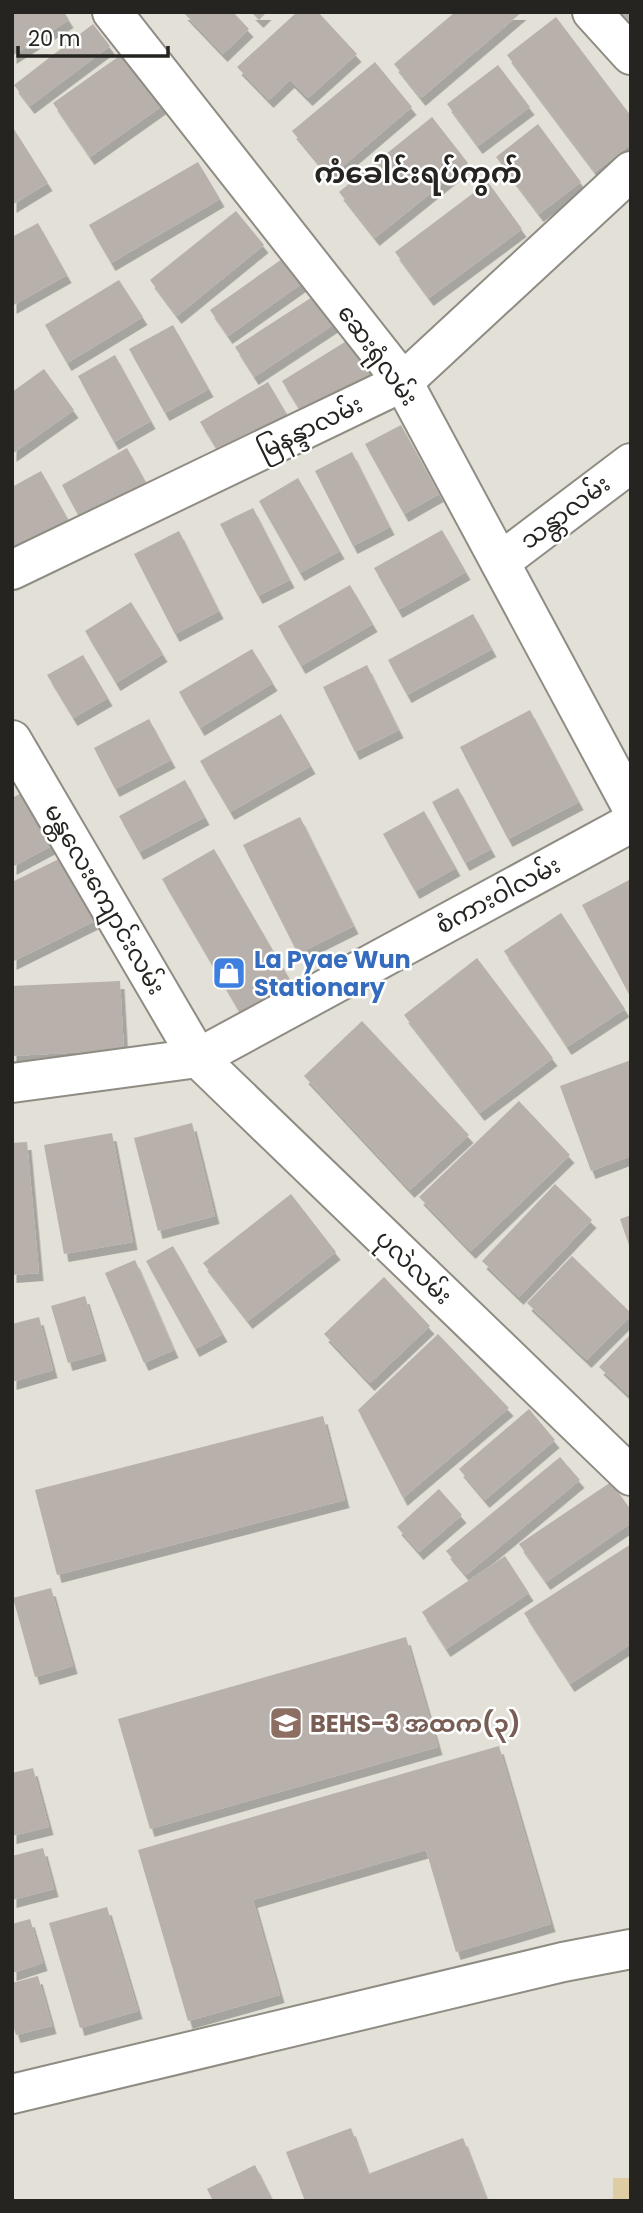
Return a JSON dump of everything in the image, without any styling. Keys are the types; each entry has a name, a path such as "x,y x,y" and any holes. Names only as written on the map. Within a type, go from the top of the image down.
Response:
{"street":[{"name":"ဆေးရုံလမ်း","path":"112,12 403,382 631,806"},
{"path":"593,12 631,55"},
{"name":"မြနန္ဒာလမ်း","path":"12,569 403,382 631,172"},
{"name":"သန္တာလမ်း","path":"500,562 631,463"},
{"name":"မန္တလေးကျောင်းလမ်း","path":"12,740 198,1058"},
{"name":"စံကားဝါလမ်း","path":"12,1083 198,1058 631,823"},
{"name":"ပုလဲလမ်း","path":"198,1058 631,1476"},
{"path":"12,2094 563,1962 631,1949"}],"shaded area":[{"path":"613,2178 631,2178 631,2201 613,2201"}],"building":[{"path":"12,12 64,12 69,20 12,56"},
{"path":"183,12 233,12 249,29 223,54"},
{"path":"251,12 267,12 259,20"},
{"path":"297,12 318,12 357,54 308,98 290,80 269,100 237,67"},
{"path":"455,12 522,12 421,98 394,64"},
{"path":"613,12 631,12 631,34"},
{"path":"556,17 631,116 631,144 595,172 507,55"},
{"path":"93,24 110,46 30,106 14,85"},
{"path":"125,52 162,106 90,157 53,103"},
{"path":"375,62 412,107 330,177 292,131"},
{"path":"498,65 530,107 478,146 447,104"},
{"path":"432,117 468,163 375,238 339,192"},
{"path":"538,124 581,182 539,214 496,157"},
{"path":"12,126 48,183 12,205"},
{"path":"198,162 220,199 111,263 89,225"},
{"path":"488,182 522,229 429,298 395,252"},
{"path":"236,211 264,245 177,316 150,280"},
{"path":"38,223 67,275 12,306 12,237"},
{"path":"289,254 307,280 228,336 210,310"},
{"path":"119,280 143,317 67,363 45,325"},
{"path":"320,292 339,321 254,377 235,347"},
{"path":"173,325 209,389 165,413 129,349"},
{"path":"353,337 375,372 304,417 282,381"},
{"path":"115,355 151,421 114,442 78,376"},
{"path":"44,369 74,410 12,454 12,392"},
{"path":"268,382 292,423 225,463 200,422"},
{"path":"401,425 439,494 404,514 365,444"},
{"path":"127,448 149,488 83,524 62,485"},
{"path":"352,452 390,527 353,546 315,471"},
{"path":"41,471 69,521 12,553 12,487"},
{"path":"298,478 340,551 300,573 259,501"},
{"path":"253,508 290,580 258,596 220,524"},
{"path":"442,530 466,572 398,610 374,568"},
{"path":"179,531 219,611 175,634 134,554"},
{"path":"350,585 373,624 301,666 278,626"},
{"path":"131,602 163,654 116,683 85,631"},
{"path":"473,614 492,649 407,695 388,660"},
{"path":"252,649 273,683 200,728 179,692"},
{"path":"83,655 108,698 73,718 47,675"},
{"path":"367,665 399,730 355,752 323,687"},
{"path":"530,710 579,802 508,839 460,747"},
{"path":"281,714 311,766 230,812 200,761"},
{"path":"149,719 171,760 115,789 94,748"},
{"path":"185,780 205,817 139,852 119,816"},
{"path":"31,788 59,842 12,867 12,798"},
{"path":"458,788 491,849 465,863 432,802"},
{"path":"424,811 456,868 415,891 383,834"},
{"path":"300,817 354,926 298,954 243,845"},
{"path":"214,849 296,990 244,1020 162,879"},
{"path":"67,855 99,919 12,962 12,882"},
{"path":"631,879 631,998 582,905"},
{"path":"561,913 625,1009 567,1047 504,951"},
{"path":"477,958 553,1058 480,1113 404,1015"},
{"path":"120,981 124,1050 12,1056 12,986"},
{"path":"362,1021 469,1135 410,1190 304,1076"},
{"path":"631,1060 631,1156 591,1171 560,1086"},
{"path":"519,1101 570,1155 471,1251 419,1197"},
{"path":"192,1123 215,1216 158,1231 134,1138"},
{"path":"112,1133 133,1242 64,1254 44,1145"},
{"path":"27,1142 39,1273 12,1275 12,1143"},
{"path":"555,1184 592,1220 519,1297 482,1261"},
{"path":"291,1194 336,1252 248,1321 203,1263"},
{"path":"631,1215 631,1248 630,1248 620,1219"},
{"path":"173,1246 223,1334 195,1349 146,1261"},
{"path":"572,1256 631,1313 587,1360 527,1303"},
{"path":"135,1260 174,1350 144,1363 105,1273"},
{"path":"384,1277 430,1326 370,1383 324,1334"},
{"path":"85,1296 102,1353 68,1363 51,1306"},
{"path":"39,1317 53,1370 12,1382 12,1324"},
{"path":"438,1334 509,1408 403,1498 358,1410"},
{"path":"631,1334 631,1397 599,1367"},
{"path":"529,1409 555,1440 485,1500 459,1469"},
{"path":"323,1416 345,1500 57,1575 35,1490"},
{"path":"560,1457 580,1480 466,1575 446,1551"},
{"path":"611,1482 631,1510 631,1523 546,1582 519,1544"},
{"path":"439,1489 462,1515 419,1552 397,1527"},
{"path":"631,1544 631,1644 570,1684 524,1613"},
{"path":"505,1556 529,1593 446,1649 422,1612"},
{"path":"51,1588 73,1666 35,1677 13,1598"},
{"path":"406,1637 438,1747 150,1829 118,1719"},
{"path":"499,1746 551,1924 456,1952 426,1850 253,1900 280,1995 188,2021 138,1850"},
{"path":"33,1768 49,1827 12,1836 12,1773"},
{"path":"43,1848 54,1889 12,1900 12,1856"},
{"path":"107,1907 138,2011 80,2028 49,1923"},
{"path":"30,1919 43,1963 12,1973 12,1924"},
{"path":"38,1976 52,2026 16,2035 12,2022 12,1983"},
{"path":"351,2128 368,2174 463,2138 487,2201 305,2201 286,2152"},
{"path":"255,2165 273,2201 213,2201 207,2189"}],"place":[{"name":"La Pyae Wun Stationary","path":"229,973"},
{"name":"BEHS-3 အထက(၃)","path":"286,1723"}],"district":[{"name":"ကံခေါင်းရပ်ကွက်","path":"418,173"}]}
